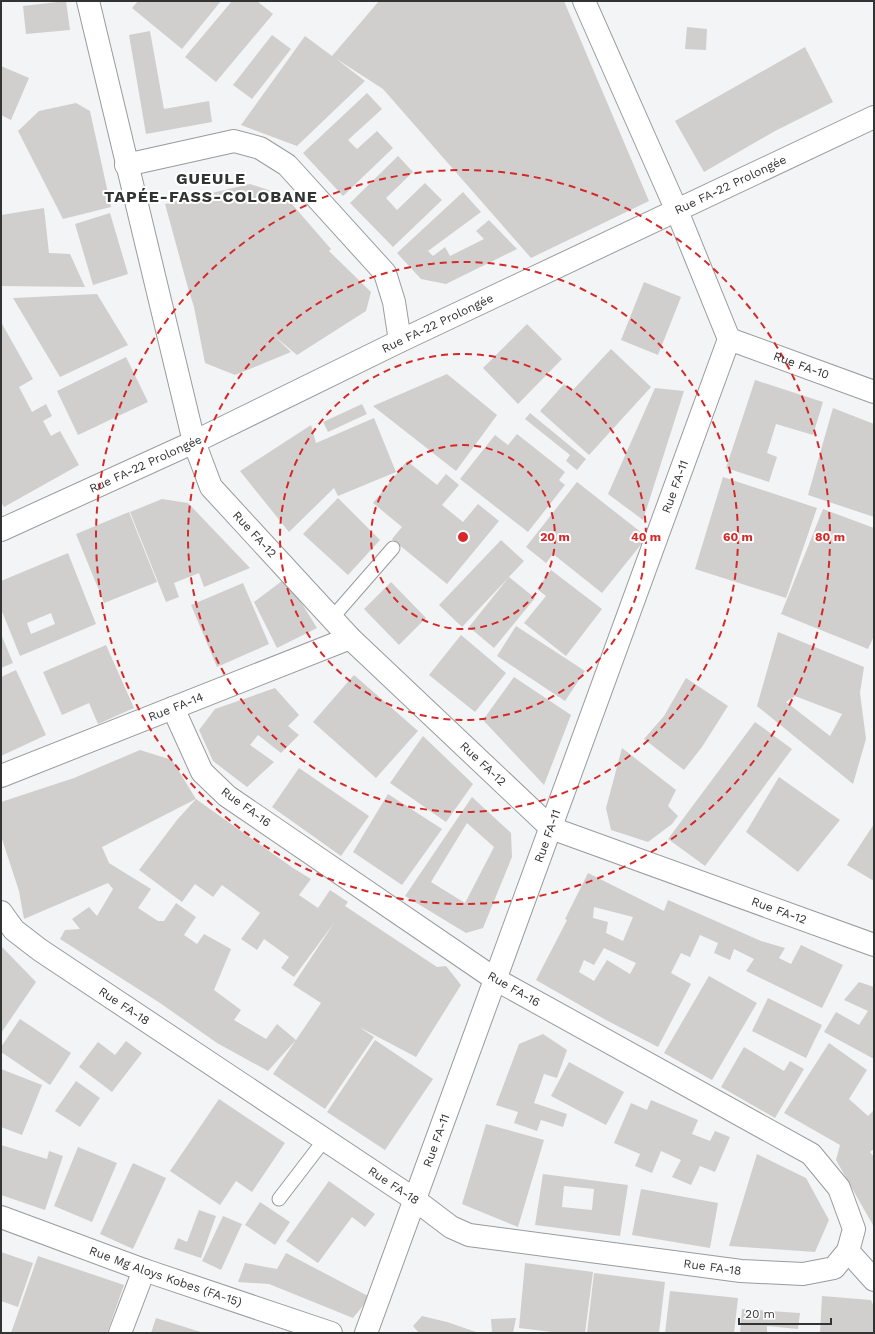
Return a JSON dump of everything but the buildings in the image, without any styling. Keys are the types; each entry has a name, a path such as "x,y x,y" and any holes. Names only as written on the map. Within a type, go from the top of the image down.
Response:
{"street":[{"name":"Rue FA-12","path":"88,1 126,165 194,442 211,488 350,638 551,828 874,945"},
{"path":"584,1 677,211 729,339"},
{"name":"Rue FA-22 Prolongée","path":"1,530 194,442 400,341 874,117"},
{"path":"126,165 234,141 260,148 286,164 385,273 394,302 400,341"},
{"name":"Rue FA-10","path":"729,339 874,392"},
{"name":"Rue FA-11","path":"366,1333 729,339"},
{"name":"Rue FA-14","path":"1,776 350,638"},
{"name":"Rue FA-16","path":"173,708 202,772 227,796 495,979 811,1154 839,1188 854,1230 848,1251"},
{"name":"Rue FA-18","path":"1,912 14,930 40,950 414,1199 451,1227 469,1235 741,1271 803,1274 834,1268 848,1251"},
{"name":"Rue Mg Aloys Kobes (FA-15)","path":"1,1217 144,1270 331,1333"},
{"path":"848,1251 874,1280"},
{"path":"120,1333 144,1270"}],"lane":[{"path":"332,618 393,548"},
{"path":"279,1199 325,1140"}],"district":[{"name":"GUEULE TAPÉE-FASS-COLOBANE","path":"211,187"}]}
